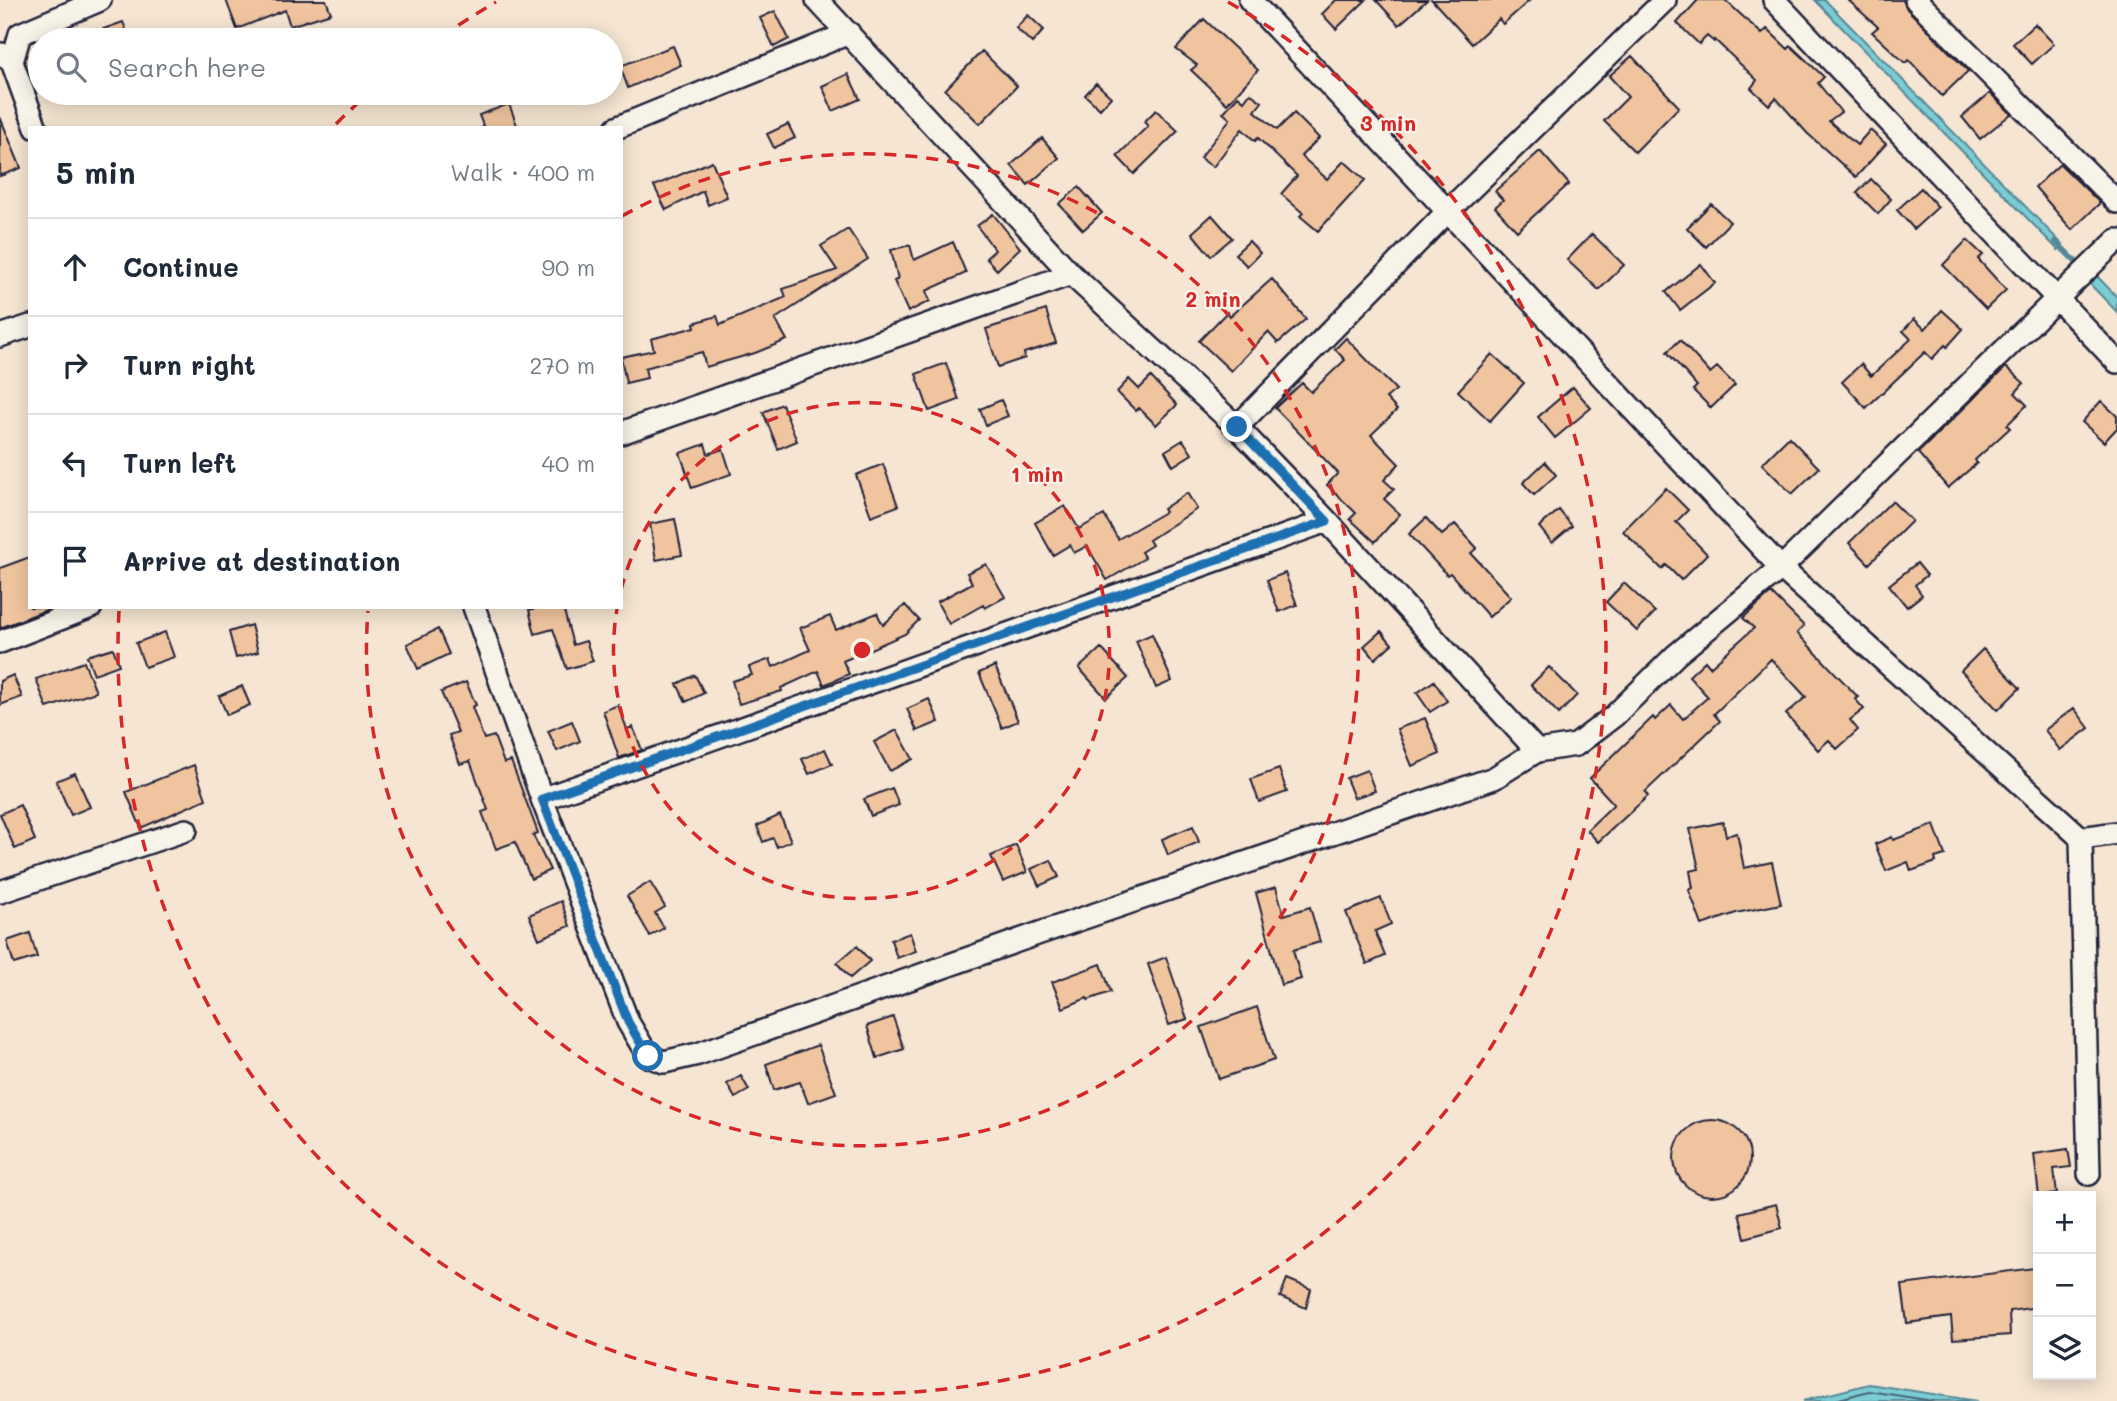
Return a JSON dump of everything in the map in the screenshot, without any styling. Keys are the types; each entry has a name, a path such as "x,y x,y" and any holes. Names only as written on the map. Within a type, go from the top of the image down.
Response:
{"street":[{"path":"33,28 100,0"},
{"path":"817,0 1070,274 1237,427 1327,521 1537,751"},
{"path":"1250,0 1781,568 2081,838 2089,1174"},
{"path":"1237,427 1449,210 1665,0"},
{"path":"1774,0 2117,362"},
{"path":"1916,0 2117,202"},
{"path":"28,30 19,34 6,57 35,126"},
{"path":"621,126 849,33"},
{"path":"475,609 542,799 628,1022 648,1056 664,1062 698,1054 1037,934 1494,778 1537,751 1576,744 1614,716 1676,655 1781,568 2117,240"},
{"path":"623,432 1070,274"},
{"path":"0,336 28,327"},
{"path":"542,799 1327,521"},
{"path":"0,642 86,609"},
{"path":"0,892 186,830"},
{"path":"2081,838 2117,833"}],"water":[{"path":"1815,0 1825,0 2063,245 2058,250"},
{"path":"2094,273 2117,297 2117,312 2086,280"},
{"path":"1869,1384 1977,1401 1803,1401"}],"building":[{"path":"226,0 326,0 331,13 290,26 285,10 237,28"},
{"path":"1336,0 1366,0 1336,29 1322,14"},
{"path":"1376,0 1427,0 1399,25"},
{"path":"1432,0 1530,0 1503,24 1499,19 1472,44"},
{"path":"1698,0 1725,0 1762,34 1767,29 1788,49 1791,46 1824,77 1818,83 1841,112 1829,121 1857,145 1870,130 1886,144 1856,177 1807,133 1776,98 1769,105 1751,88 1757,80 1715,40 1714,42 1707,36 1699,44 1677,23"},
{"path":"1848,0 1903,0 1907,9 1968,71 1942,96 1909,60 1905,63 1872,32 1878,27"},
{"path":"775,11 789,39 774,47 760,18"},
{"path":"1028,15 1044,30 1032,43 1016,28"},
{"path":"1204,19 1258,70 1227,104 1191,70 1197,65 1176,49"},
{"path":"123,22 125,28 106,28"},
{"path":"2035,24 2054,44 2032,64 2013,44"},
{"path":"673,46 681,65 628,88 623,65"},
{"path":"982,51 1017,86 980,124 945,90"},
{"path":"1632,56 1679,107 1635,152 1604,121 1628,97 1609,76"},
{"path":"848,74 860,99 833,111 822,86"},
{"path":"1096,83 1111,97 1100,109 1085,95"},
{"path":"1250,93 1262,102 1255,111 1277,130 1294,113 1319,138 1301,156 1327,179 1344,161 1365,180 1318,231 1300,216 1303,213 1281,194 1297,176 1258,138 1255,141 1242,129 1213,167 1200,158 1230,119 1223,113 1238,96 1244,101"},
{"path":"1990,93 2011,114 1980,139 1962,117"},
{"path":"509,105 517,126 483,126 479,115"},
{"path":"1156,110 1178,131 1134,174 1117,156 1148,126 1144,122"},
{"path":"0,117 21,168 0,176"},
{"path":"788,124 795,138 774,148 767,134"},
{"path":"1042,138 1059,158 1028,185 1011,165"},
{"path":"1540,151 1569,184 1517,231 1495,207 1503,200 1495,191"},
{"path":"712,161 727,197 708,205 703,191 666,210 654,186"},
{"path":"2060,164 2100,203 2072,230 2035,187"},
{"path":"1871,179 1891,199 1878,214 1857,193"},
{"path":"1079,187 1102,213 1083,230 1059,204"},
{"path":"1921,188 1938,207 1914,229 1897,210"},
{"path":"1711,204 1730,222 1706,247 1687,228"},
{"path":"993,214 1020,248 997,270 986,258 995,250 977,226"},
{"path":"1212,215 1232,238 1211,256 1192,233"},
{"path":"848,229 868,259 775,319 787,340 755,353 706,367 702,352 645,368 647,378 626,383 623,357 654,350 651,339 695,327 694,323 717,316 720,325 786,297 783,289 837,270 821,246"},
{"path":"1592,234 1624,265 1599,290 1567,260"},
{"path":"1967,240 1983,255 1978,259 2006,290 1986,309 1943,265"},
{"path":"1249,241 1260,253 1247,266 1235,254"},
{"path":"953,242 966,273 926,291 930,301 908,312 894,281 898,279 891,250 910,245 914,260"},
{"path":"1701,264 1715,283 1680,310 1666,292"},
{"path":"1272,279 1306,319 1278,343 1268,332 1231,371 1199,341 1227,312 1230,316"},
{"path":"1046,310 1056,343 1024,353 1025,358 998,367 986,329"},
{"path":"1942,310 1963,329 1932,359 1925,352 1866,408 1842,382 1861,364 1871,376 1911,339 1903,331 1914,319 1925,329"},
{"path":"1346,338 1396,390 1386,398 1397,410 1371,435 1399,464 1384,480 1394,489 1384,499 1400,514 1375,542 1350,519 1356,513 1327,485 1338,473 1275,408 1302,383 1311,392 1345,360 1335,349"},
{"path":"1680,340 1710,373 1717,367 1735,385 1711,408 1693,390 1697,386 1667,352"},
{"path":"1492,354 1524,383 1490,421 1458,391"},
{"path":"946,363 959,400 929,411 916,374"},
{"path":"2006,367 2024,383 2015,393 2027,405 2007,425 2010,428 1975,460 1977,463 1948,488 1918,453"},
{"path":"1151,377 1177,405 1156,425 1139,408 1136,411 1117,392 1129,379 1139,389"},
{"path":"1573,387 1591,408 1555,438 1538,417"},
{"path":"1001,400 1008,416 986,425 980,409"},
{"path":"2101,401 2117,416 2117,428 2104,442 2082,422"},
{"path":"782,404 797,441 778,449 763,412"},
{"path":"1789,437 1819,468 1792,494 1762,464"},
{"path":"1183,440 1192,454 1173,466 1165,451"},
{"path":"705,444 708,454 723,449 731,474 692,488 680,453"},
{"path":"1545,462 1556,475 1534,495 1523,483"},
{"path":"883,464 898,506 871,516 856,475"},
{"path":"1666,488 1688,510 1676,522 1707,554 1681,580 1666,565 1662,569 1623,531"},
{"path":"1187,493 1197,509 1149,540 1152,545 1141,552 1145,558 1107,580 1087,546 1074,553 1070,545 1053,555 1035,523 1065,506 1079,529 1104,515 1118,539 1165,512 1163,509"},
{"path":"1892,501 1912,521 1869,564 1849,543"},
{"path":"1559,510 1572,526 1552,543 1539,527"},
{"path":"1426,518 1442,535 1455,524 1477,548 1471,553 1511,597 1489,617 1450,573 1447,575 1409,534"},
{"path":"675,519 682,555 656,560 650,524"},
{"path":"28,558 28,609 49,609 0,628 0,568"},
{"path":"1917,563 1927,575 1915,585 1922,595 1907,607 1889,585"},
{"path":"986,564 1005,597 985,608 983,605 949,624 937,602 972,583 967,573"},
{"path":"1285,573 1297,605 1279,612 1267,580"},
{"path":"1624,583 1655,612 1637,631 1606,602"},
{"path":"1771,593 1804,626 1797,633 1858,697 1855,699 1864,709 1850,720 1858,730 1837,749 1829,740 1818,750 1786,714 1806,697 1771,659 1714,714 1720,721 1645,792 1648,796 1598,842 1587,830 1614,804 1590,778 1653,717 1655,720 1671,705 1683,719 1708,697 1689,676 1705,661 1710,667 1754,628 1743,618"},
{"path":"905,605 919,620 905,634 843,661 849,674 824,685 818,671 781,688 782,691 739,704 732,681 752,675 749,667 770,659 773,667 810,650 800,628 830,616 836,630 877,613 883,625"},
{"path":"564,609 573,645 586,641 593,661 567,669 553,629 535,634 529,610"},
{"path":"251,625 258,652 236,658 229,632"},
{"path":"438,629 449,654 418,669 407,644"},
{"path":"1381,631 1392,644 1375,659 1364,646"},
{"path":"165,632 174,657 145,667 136,643"},
{"path":"1152,634 1172,681 1156,688 1136,641"},
{"path":"113,648 119,665 94,674 87,656"},
{"path":"1101,648 1128,678 1106,698 1079,668"},
{"path":"1983,649 2020,688 1998,710 1961,671"},
{"path":"84,662 96,692 47,708 36,679"},
{"path":"995,666 1018,721 1002,728 979,673"},
{"path":"1549,667 1577,695 1559,714 1531,685"},
{"path":"13,675 22,697 0,705 0,681"},
{"path":"695,675 704,693 686,702 677,684"},
{"path":"1434,681 1447,701 1430,712 1417,693"},
{"path":"466,682 476,705 472,707 484,739 494,736 504,763 511,761 538,833 533,835 550,870 531,879 515,842 496,849 482,812 488,810 470,761 460,764 449,735 458,732 441,692"},
{"path":"242,686 250,705 227,715 219,696"},
{"path":"929,699 939,722 917,731 907,709"},
{"path":"618,705 627,729 633,727 642,750 619,758 603,711"},
{"path":"2074,708 2089,728 2060,750 2045,730"},
{"path":"1425,718 1440,754 1412,766 1397,729"},
{"path":"572,721 580,741 557,751 548,731"},
{"path":"897,730 913,759 890,771 874,742"},
{"path":"825,749 832,764 809,774 802,759"},
{"path":"194,765 206,799 141,828 126,792"},
{"path":"1279,769 1287,792 1259,802 1251,779"},
{"path":"1367,770 1375,791 1354,798 1346,778"},
{"path":"75,773 90,807 71,815 56,781"},
{"path":"892,788 899,805 871,816 864,799"},
{"path":"20,805 35,840 15,849 0,814"},
{"path":"780,815 791,841 777,847 773,838 763,842 757,826"},
{"path":"1723,822 1726,836 1737,833 1744,868 1772,862 1781,904 1736,913 1702,925 1689,890 1693,888 1690,871 1699,869 1690,829"},
{"path":"1934,825 1945,855 1935,858 1936,862 1911,871 1908,862 1886,871 1875,844"},
{"path":"1193,826 1199,842 1168,855 1162,839"},
{"path":"1016,845 1027,872 1003,882 991,856"},
{"path":"1051,860 1059,877 1039,886 1031,869"},
{"path":"650,882 665,907 655,913 664,928 650,936 627,896"},
{"path":"1276,887 1284,915 1310,907 1320,942 1293,950 1301,979 1281,985 1256,893"},
{"path":"1381,898 1391,924 1375,931 1385,956 1367,964 1346,912"},
{"path":"561,901 570,926 539,939 529,915"},
{"path":"30,933 37,957 14,964 7,941"},
{"path":"910,933 916,951 897,958 891,940"},
{"path":"857,946 870,961 850,978 837,963"},
{"path":"1166,957 1187,1019 1169,1025 1148,964"},
{"path":"1101,964 1111,992 1063,1008 1052,982"},
{"path":"1257,1007 1274,1060 1219,1079 1201,1027"},
{"path":"893,1017 904,1049 877,1058 867,1026"},
{"path":"818,1045 836,1093 808,1103 800,1082 774,1090 766,1064"},
{"path":"741,1076 749,1090 735,1098 727,1084"},
{"path":"1712,1120 1727,1123 1739,1131 1747,1143 1750,1158 1747,1173 1739,1185 1727,1193 1712,1196 1697,1193 1685,1185 1677,1173 1674,1158 1677,1143 1685,1131 1697,1123"},
{"path":"2068,1149 2071,1167 2054,1169 2057,1191 2038,1191 2034,1154"},
{"path":"1776,1204 1782,1228 1745,1238 1739,1213"},
{"path":"2033,1268 2033,1308 2009,1311 2010,1335 1953,1339 1951,1317 1907,1323 1902,1285"},
{"path":"1287,1279 1311,1289 1306,1308 1280,1297"}],"waterway":[{"path":"2056,242 2083,269"}],"route":[{"path":"648,1056 628,1022 542,799 1327,521 1237,427"}]}
